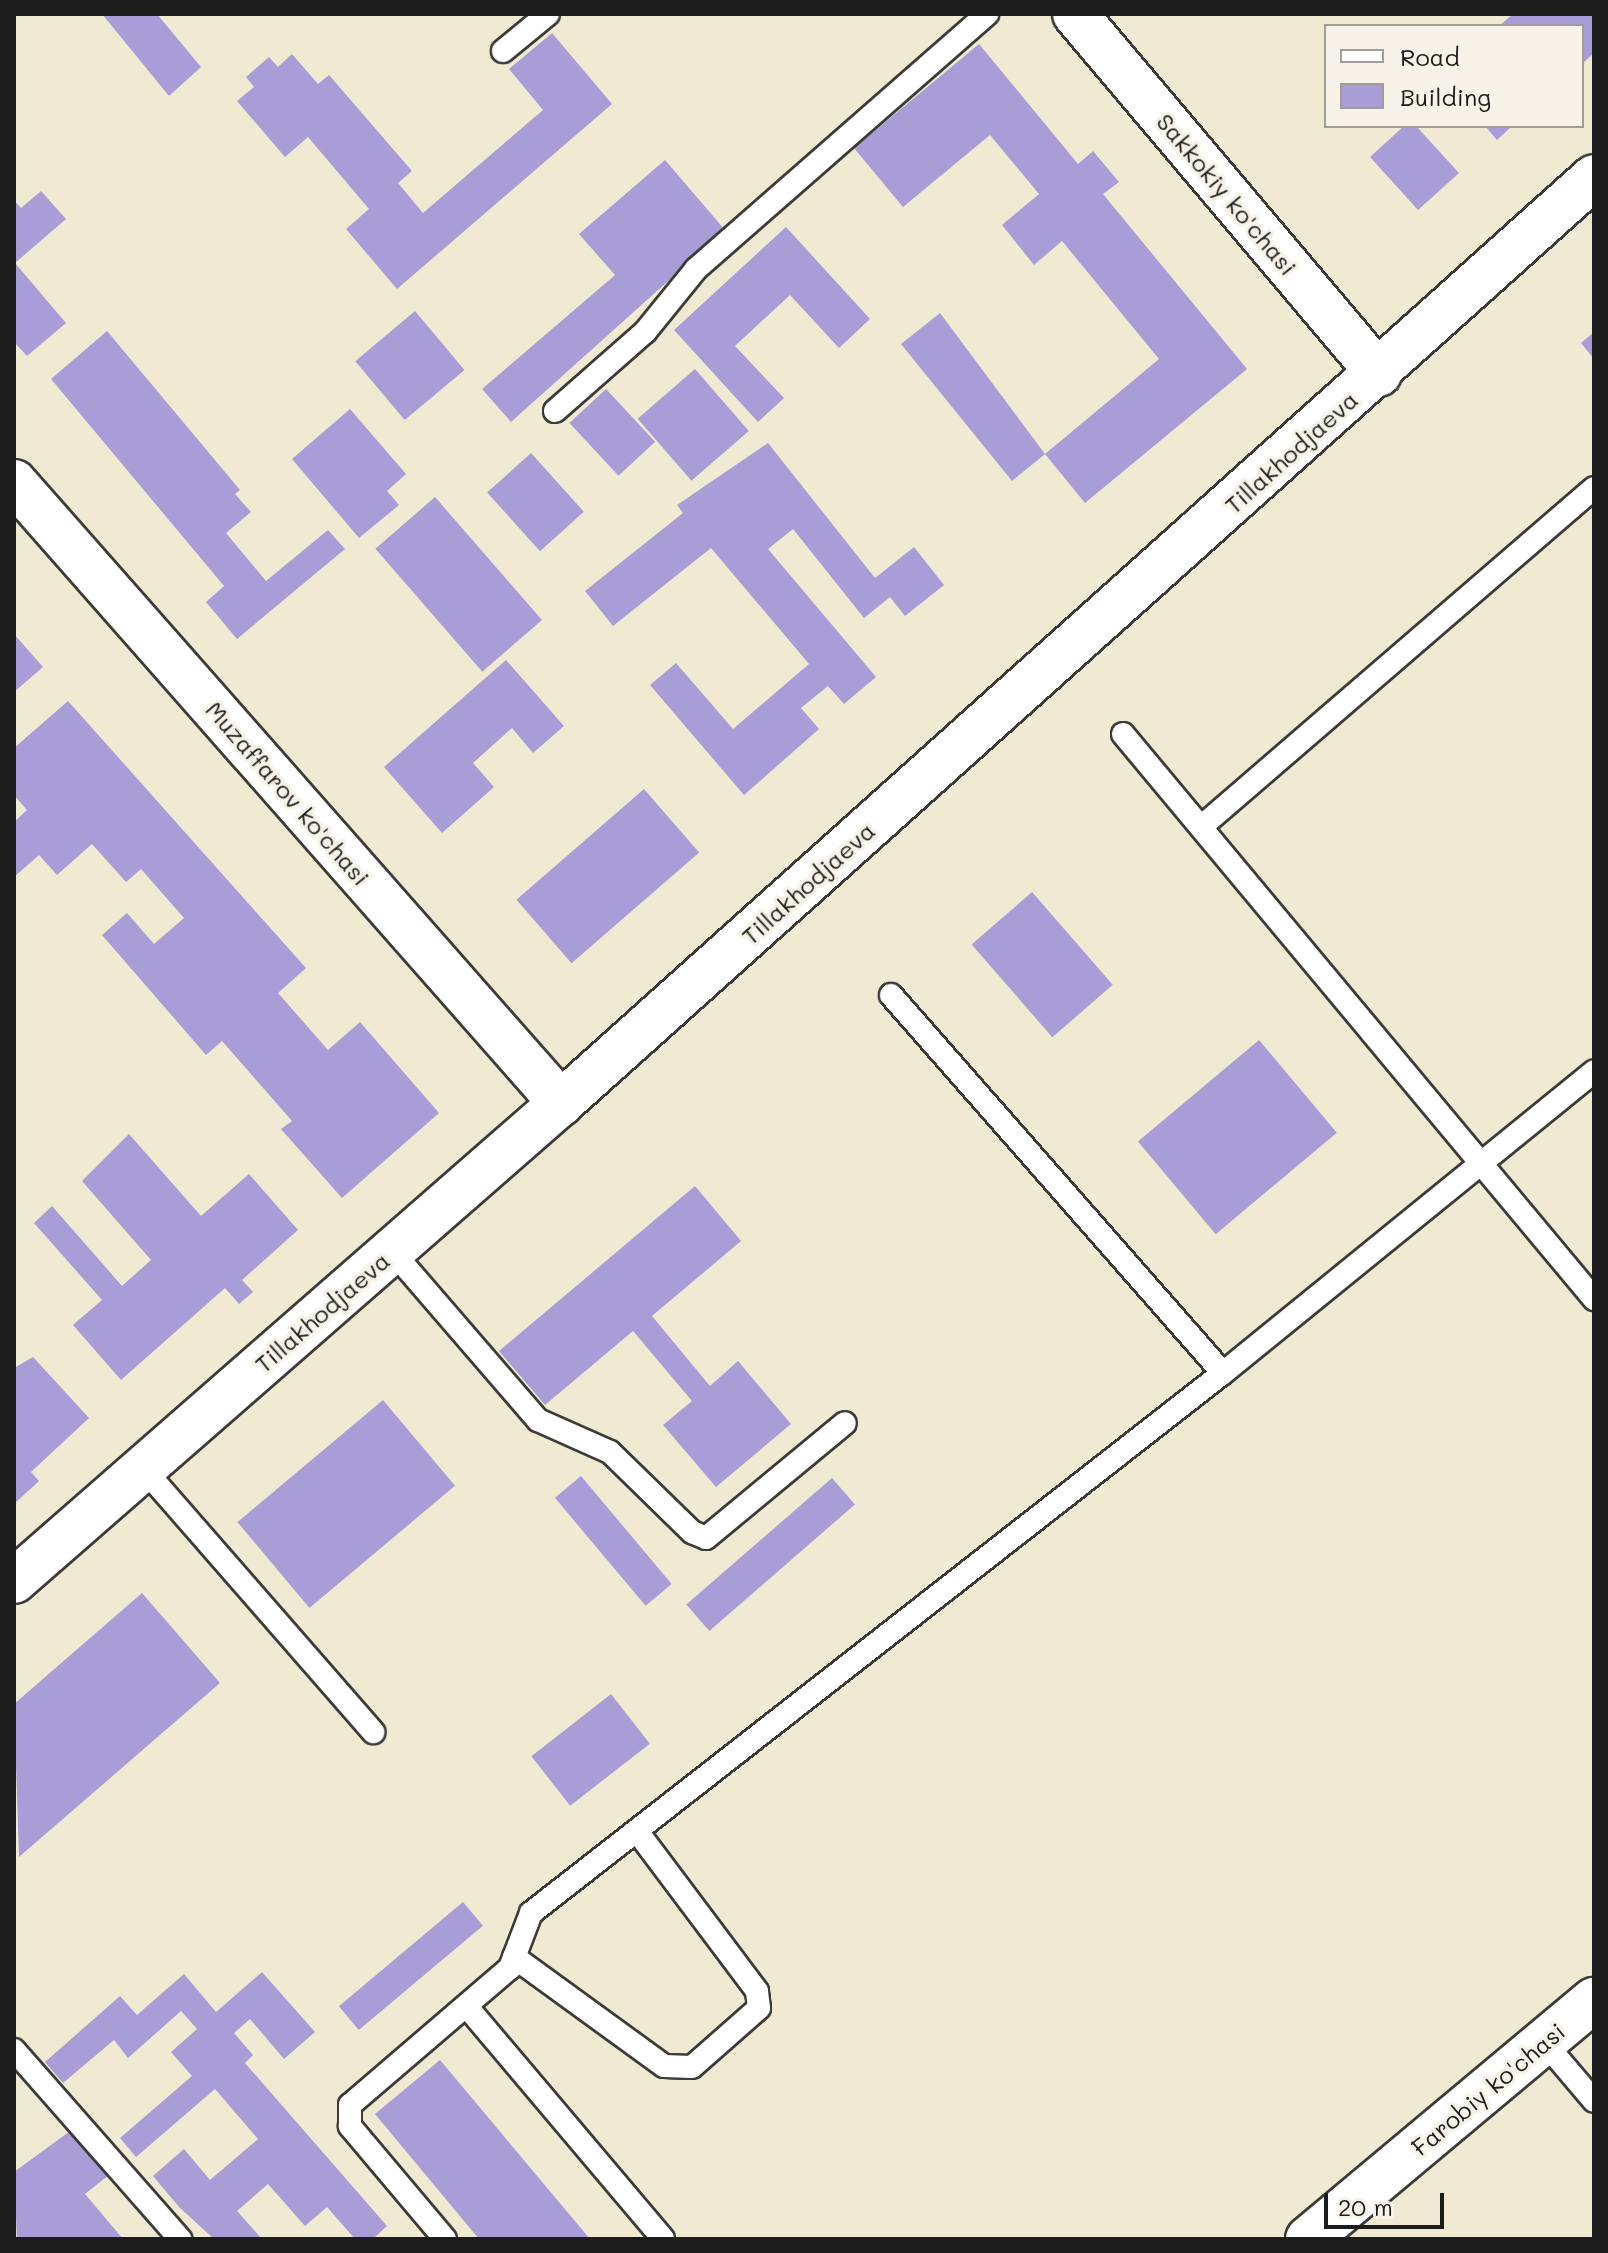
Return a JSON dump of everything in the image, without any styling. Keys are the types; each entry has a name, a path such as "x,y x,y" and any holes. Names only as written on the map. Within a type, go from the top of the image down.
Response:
{"street":[{"name":"Sakkokiy ko'chasi","path":"1075,14 1379,374"},
{"name":"Tillakhodjaeva","path":"14,1581 561,1103 1379,374 1594,177"},
{"name":"Muzaffarov ko'chasi","path":"14,482 561,1103"},
{"name":"Farobiy ko'chasi","path":"1308,2239 1594,2000"}],"lane":[{"path":"503,51 548,14"},
{"path":"555,411 645,332 696,269 987,14"},
{"path":"1201,827 1594,488"},
{"path":"1123,734 1483,1162 1594,1299"},
{"path":"891,995 1223,1373"},
{"path":"445,2239 350,2126 350,2105 468,2008 514,1957 531,1913 1223,1373 1594,1071"},
{"path":"392,1251 538,1420 610,1452 692,1532 706,1538 845,1423"},
{"path":"142,1467 373,1732"},
{"path":"514,1957 664,2066 692,2067 759,2008 757,1991 637,1831"},
{"path":"468,2008 663,2239"},
{"path":"1544,2042 1594,2101"},
{"path":"14,2050 180,2239"}],"building":[{"path":"102,14 157,14 201,67 169,96"},
{"path":"1513,14 1594,14 1594,53 1584,62 1584,24 1501,24"},
{"path":"552,33 612,104 397,289 346,229 369,209 308,137 285,157 237,101 254,87 246,77 269,57 278,67 292,54 318,84 329,75 412,171 398,183 423,213 543,110 509,69"},
{"path":"979,44 1078,164 1093,151 1119,182 1103,194 1247,369 1085,503 1045,454 1159,359 1062,241 1034,265 1002,225 1039,194 990,135 903,207 854,148"},
{"path":"1402,128 1418,128 1459,173 1418,210 1370,157"},
{"path":"1487,128 1510,128 1497,140"},
{"path":"665,160 725,230 511,422 482,389 615,275 579,234"},
{"path":"41,191 66,219 15,263 66,323 27,356 14,342 14,200 21,208"},
{"path":"786,227 870,319 839,348 790,295 735,346 784,398 758,422 674,330"},
{"path":"415,311 464,370 405,420 355,361"},
{"path":"940,313 1045,454 1012,481 901,344"},
{"path":"107,331 240,490 235,494 251,512 226,533 266,581 328,530 345,549 237,639 206,602 224,586 51,379"},
{"path":"1594,332 1594,359 1581,343"},
{"path":"695,369 749,431 691,481 638,419"},
{"path":"606,389 655,442 619,476 569,423"},
{"path":"350,409 406,474 387,491 399,505 359,538 292,459"},
{"path":"768,443 875,578 914,547 944,585 905,616 890,597 864,618 793,529 768,549 876,677 844,704 828,686 801,708 819,729 744,795 650,685 676,663 733,729 809,664 711,548 613,626 585,591 683,513 677,505"},
{"path":"531,453 584,512 540,551 487,492"},
{"path":"435,497 542,620 482,672 375,549"},
{"path":"14,634 43,667 14,692"},
{"path":"506,660 564,726 533,753 512,728 473,763 494,787 442,833 384,767"},
{"path":"68,701 306,968 278,993 328,1050 360,1022 439,1113 342,1198 281,1129 292,1121 222,1041 206,1055 102,935 127,913 154,944 184,918 141,869 126,882 92,844 57,875 39,855 14,877 14,822 27,810 14,795 14,748"},
{"path":"644,789 699,852 572,963 516,900"},
{"path":"1032,892 1113,985 1052,1037 972,944"},
{"path":"1259,1040 1337,1133 1216,1234 1138,1142"},
{"path":"129,1134 201,1216 249,1174 298,1230 242,1280 253,1292 239,1304 225,1288 121,1380 73,1325 102,1300 34,1223 52,1206 122,1286 151,1260 82,1181"},
{"path":"695,1186 741,1241 652,1316 710,1386 738,1361 791,1424 716,1487 663,1425 692,1401 633,1331 545,1405 499,1351"},
{"path":"33,1357 89,1418 31,1472 39,1481 14,1504 14,1368"},
{"path":"383,1400 455,1486 309,1608 237,1522"},
{"path":"581,1476 672,1584 646,1606 555,1498"},
{"path":"832,1478 855,1504 709,1631 686,1605"},
{"path":"142,1593 220,1683 19,1857 14,1704"},
{"path":"611,1694 650,1744 570,1806 531,1756"},
{"path":"463,1902 483,1926 359,2030 339,2006"},
{"path":"262,1972 315,2032 284,2059 250,2019 234,2033 253,2055 245,2063 387,2226 373,2239 355,2239 327,2207 305,2226 268,2184 237,2211 262,2239 214,2239 179,2207 153,2176 184,2149 210,2180 258,2139 215,2089 136,2157 120,2138 192,2076 171,2052 197,2029 181,2011 128,2058 114,2040 63,2083 45,2062 120,1996 137,2015 184,1974 216,2012"},
{"path":"440,2060 590,2239 479,2239 375,2114"},
{"path":"77,2126 114,2171 85,2194 123,2239 17,2239 14,2172"}]}
